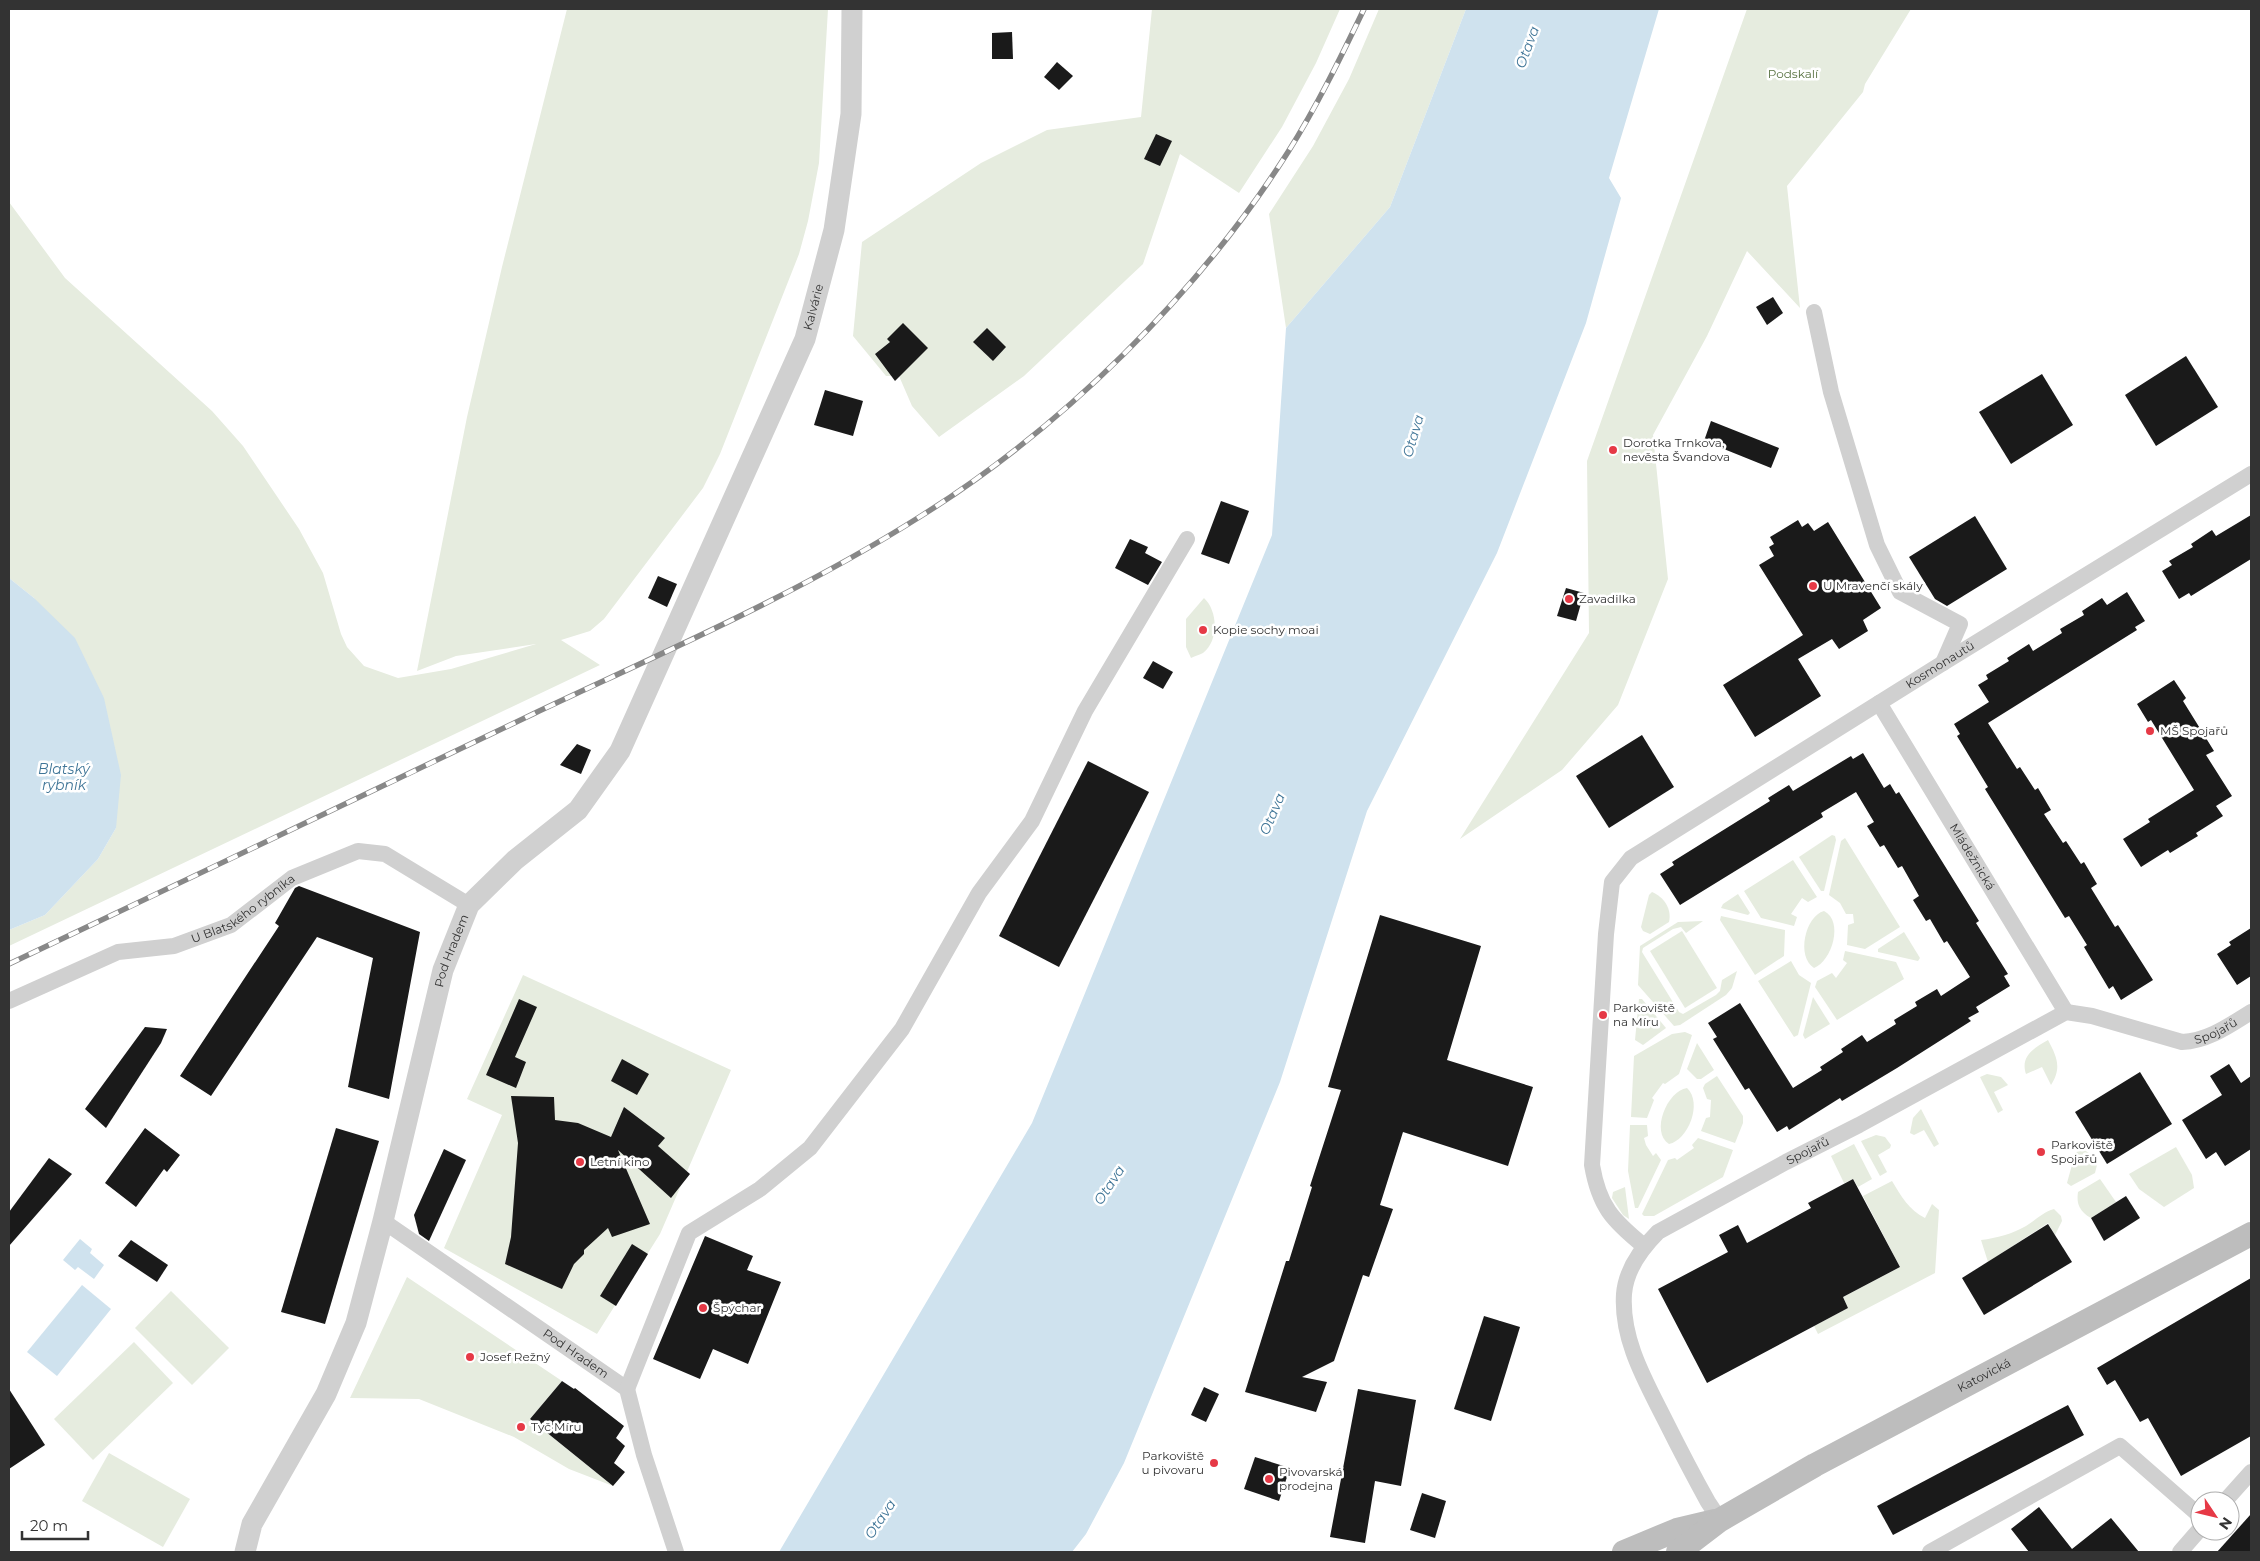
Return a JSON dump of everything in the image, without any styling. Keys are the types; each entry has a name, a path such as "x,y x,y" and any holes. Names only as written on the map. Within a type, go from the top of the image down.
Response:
{"main road":[{"name":"Katovická","path":"1678,1552 1720,1520 1824,1461 2251,1234"},
{"name":"Katovická","path":"1624,1552 1677,1530 1720,1520"}],"street":[{"name":"Kalvárie","path":"650,684 805,339 834,230 850,124 852,9"},
{"path":"1814,312 1832,392 1877,545 1900,592 1960,624 1943,663"},
{"name":"Kosmonautů","path":"1644,1246 1624,1230 1606,1210 1598,1191 1592,1165 1606,934 1612,882 1631,858 2251,474"},
{"path":"676,1552 644,1455 627,1389 689,1233 760,1189 810,1148 902,1029 979,894 1032,821 1085,711 1187,539"},
{"name":"Pod Hradem","path":"245,1552 252,1524 326,1394 356,1323 383,1221 443,970 469,905 515,860 578,810 620,751 650,684"},
{"name":"Mládežnická","path":"1879,703 2066,1012"},
{"name":"U Blatského rybníka","path":"9,1001 118,952 174,946 231,925 292,878 358,851 385,854 469,905"},
{"name":"Spojařů","path":"1720,1520 1708,1502 1642,1374 1630,1342 1624,1294 1631,1269 1644,1246 1658,1232 1675,1221 1859,1125 2066,1012 2080,1013 2182,1042 2192,1042 2207,1037 2251,1012"},
{"name":"Pod Hradem","path":"383,1221 627,1389"},
{"path":"1930,1552 2120,1446 2190,1507"},
{"path":"2234,1491 2251,1472"},
{"path":"2180,1552 2190,1540"}],"green space":[{"path":"567,9 828,9 819,163 808,221 799,254 720,454 703,488 604,619 590,631 561,640 600,665 9,946 9,930 45,915 98,859 116,828 34,598 9,578 9,202 65,278 212,411 243,446 299,529 323,573 341,634 347,647 364,666 398,678 451,669 536,644 456,656 417,671 467,417 502,267"},
{"path":"1152,9 1340,9 1316,63 1282,127 1239,193 1180,154 1143,264 1024,376 939,437 912,406 899,376 886,376 853,336 862,242 981,163 1047,130 1141,117"},
{"path":"1379,9 1466,9 1390,207 1286,328 1269,214 1313,146 1349,79"},
{"name":"Podskalí","path":"1747,9 1911,9 1865,84 1863,92 1787,186 1800,308 1747,251 1707,336 1653,435 1668,579 1618,705 1562,770 1460,839 1589,633 1587,461"},
{"path":"1204,598 1212,610 1215,626 1214,634 1208,648 1203,653 1191,658 1186,647 1186,619"},
{"path":"1832,835 1835,836 1836,840 1824,891 1821,891 1799,857"},
{"path":"1845,838 1900,927 1865,949 1847,945 1848,925 1854,923 1853,914 1846,914 1840,903 1829,895 1841,841"},
{"path":"1793,860 1817,897 1808,902 1802,898 1791,914 1797,917 1794,926 1761,918 1744,891"},
{"path":"1652,892 1666,904 1670,917 1669,922 1650,934 1643,931 1641,927 1649,895"},
{"path":"1738,894 1750,913 1748,915 1721,908 1723,904"},
{"path":"1824,911 1830,916 1833,923 1833,941 1826,958 1814,968 1808,963 1805,955 1805,937 1812,920 1817,914"},
{"path":"1721,916 1785,930 1784,956 1755,975 1720,920"},
{"path":"1703,921 1686,933 1681,927 1673,929 1643,948 1642,952 1679,1012 1683,1014 1716,995 1720,991 1722,980 1737,971 1732,988 1726,995 1680,1025 1674,1026 1638,985 1640,946 1678,922"},
{"path":"1682,931 1717,988 1685,1008 1650,951"},
{"path":"1904,932 1920,958 1918,961 1878,952 1878,949"},
{"path":"1845,951 1896,962 1904,979 1837,1020 1815,987 1817,981 1832,973 1836,978 1847,963 1843,960"},
{"path":"1791,961 1799,975 1811,983 1798,1035 1794,1037 1758,981"},
{"path":"523,975 731,1070 660,1234 597,1334 444,1248 502,1115 467,1099"},
{"path":"1813,997 1830,1024 1805,1039 1803,1035"},
{"path":"1639,999 1642,999 1666,1028 1643,1045 1635,1040"},
{"path":"1685,1032 1692,1035 1679,1074 1665,1084 1663,1083 1652,1098 1654,1100 1647,1118 1631,1117 1634,1056 1672,1034"},
{"path":"2048,1040 2057,1062 2056,1073 2051,1085 2042,1067 2026,1074 2025,1068 2025,1062 2030,1053"},
{"path":"1697,1043 1714,1070 1701,1079 1697,1079 1687,1069"},
{"path":"1987,1074 2001,1077 2008,1085 1994,1092 2003,1110 1998,1113 1980,1077"},
{"path":"1717,1076 1743,1116 1743,1123 1735,1143 1701,1131 1706,1118 1710,1117 1711,1100 1707,1099 1703,1088 1705,1084"},
{"path":"1687,1088 1692,1095 1694,1103 1691,1120 1682,1136 1669,1144 1663,1138 1661,1131 1663,1113 1673,1096"},
{"path":"1921,1109 1939,1144 1934,1147 1924,1130 1914,1135 1910,1133 1913,1118"},
{"path":"1630,1125 1647,1125 1648,1136 1644,1138 1646,1145 1653,1156 1656,1153 1661,1160 1638,1208 1635,1208 1628,1171"},
{"path":"1876,1135 1885,1137 1891,1145 1890,1148 1878,1155 1887,1172 1880,1176 1861,1141"},
{"path":"1698,1138 1733,1150 1723,1177 1654,1216 1644,1216 1642,1214 1668,1160 1675,1158 1677,1160 1694,1148 1692,1145"},
{"path":"1854,1144 1872,1179 1858,1187 1853,1179 1844,1183 1831,1156"},
{"path":"2176,1147 2192,1175 2194,1188 2164,1207 2139,1189 2129,1174"},
{"path":"2079,1150 2089,1153 2097,1165 2095,1173 2071,1186 2067,1183 2075,1154"},
{"path":"2100,1179 2116,1202 2091,1218 2080,1207 2078,1192"},
{"path":"1892,1181 1906,1202 1919,1215 1925,1218 1932,1204 1939,1210 1935,1273 1818,1334 1814,1326 1848,1308 1843,1297 1900,1267 1863,1196"},
{"path":"1625,1187 1629,1219 1623,1215 1612,1198 1613,1192"},
{"path":"2054,1209 2061,1216 2062,1221 2055,1235 2048,1223 1988,1262 1981,1240 1999,1237 2015,1231"},
{"path":"407,1277 562,1381 530,1419 613,1486 569,1469 514,1437 419,1399 350,1398"},
{"path":"171,1291 229,1348 192,1385 135,1328"},
{"path":"134,1342 173,1383 93,1460 54,1419"},
{"path":"109,1453 190,1499 163,1547 82,1501"}],"water":[{"name":"Otava","path":"1466,9 1659,9 1609,178 1621,198 1586,323 1497,553 1367,811 1280,1082 1124,1463 1086,1534 1072,1552 779,1552 1032,1123 1272,535 1286,328 1390,207"},
{"name":"Blatský rybník","path":"9,578 34,598 75,638 104,698 121,775 116,828 98,859 45,915 9,930"},
{"path":"80,1239 92,1249 90,1253 104,1265 94,1279 78,1267 75,1270 63,1260"},
{"path":"82,1285 111,1309 57,1376 27,1352"}],"building":[{"path":"1012,32 1013,59 992,59 992,33"},
{"path":"1057,62 1073,76 1059,90 1044,77"},
{"path":"1156,134 1172,141 1160,166 1144,159"},
{"path":"1773,297 1783,313 1767,325 1756,307"},
{"path":"903,323 928,348 895,381 875,354 890,342 887,339"},
{"path":"987,328 1006,347 993,361 973,342"},
{"path":"2186,356 2218,407 2156,446 2125,395"},
{"path":"2042,374 2073,425 2011,464 1979,412"},
{"path":"825,390 863,401 853,436 814,425"},
{"path":"1711,421 1779,448 1771,468 1704,441"},
{"path":"1221,501 1249,511 1229,564 1201,554"},
{"path":"2251,515 2251,559 2191,596 2189,593 2179,599 2162,571 2172,565 2169,561 2193,547 2191,544 2212,530 2216,536"},
{"path":"1975,516 2007,569 1947,606 1935,599 1909,557"},
{"path":"1798,520 1802,527 1808,523 1814,531 1828,522 1881,608 1863,620 1868,631 1839,649 1832,639 1798,659 1821,696 1755,737 1723,685 1803,635 1759,565 1774,556 1769,547 1774,544 1770,537"},
{"path":"1130,539 1148,547 1145,553 1162,562 1148,585 1115,568"},
{"path":"658,576 677,584 667,607 648,598"},
{"path":"1566,588 1584,593 1576,621 1557,616"},
{"path":"2127,592 2145,621 2135,627 2137,630 1988,723 2017,769 2020,767 2035,790 2038,788 2051,810 2044,814 2063,843 2066,841 2081,864 2084,862 2097,884 2091,888 2115,927 2118,925 2153,980 2121,1000 2113,986 2109,989 2084,947 2087,945 2069,916 2065,918 1985,789 1988,787 1957,736 1960,734 1954,724 1989,702 1978,685 1988,679 1986,675 2009,661 2007,658 2029,644 2033,651 2062,633 2060,629 2084,615 2082,611 2102,598 2107,605"},
{"path":"1153,661 1173,672 1163,689 1143,678"},
{"path":"2174,680 2186,698 2183,701 2214,751 2206,755 2232,796 2216,806 2223,816 2196,833 2198,836 2170,853 2168,850 2141,867 2123,839 2150,822 2148,819 2194,790 2151,720 2148,722 2137,704"},
{"path":"1642,735 1674,787 1609,828 1576,776"},
{"path":"577,744 591,750 581,774 560,765"},
{"path":"1863,753 1884,788 1890,784 1896,794 1899,792 1979,921 1976,923 2008,974 2004,976 2010,986 1976,1007 1979,1012 1968,1018 1971,1021 1897,1068 1842,1101 1840,1098 1789,1130 1787,1126 1777,1132 1749,1088 1745,1090 1713,1039 1717,1037 1708,1023 1740,1003 1793,1088 1822,1070 1820,1067 1843,1052 1841,1049 1862,1035 1867,1042 1896,1024 1894,1020 1917,1006 1915,1002 1937,989 1941,996 1970,977 1947,941 1944,943 1930,919 1926,921 1913,900 1919,896 1902,866 1898,868 1884,845 1880,847 1867,826 1874,822 1856,792 1821,813 1823,817 1680,905 1660,874 1674,865 1672,862 1770,801 1768,798 1789,785 1793,791 1851,756 1853,759"},
{"path":"1088,761 1149,792 1059,967 999,936"},
{"path":"299,886 420,932 389,1099 348,1087 373,958 317,937 211,1096 180,1076 279,926 275,923 295,888"},
{"path":"1380,915 1481,946 1447,1060 1533,1087 1508,1166 1403,1132 1380,1205 1393,1209 1369,1277 1363,1275 1334,1361 1302,1377 1327,1382 1316,1412 1245,1392 1286,1261 1289,1261 1312,1187 1310,1186 1341,1090 1328,1087"},
{"path":"2251,928 2251,976 2237,985 2217,954 2231,945 2229,942"},
{"path":"519,999 537,1007 515,1057 526,1062 516,1088 486,1075"},
{"path":"145,1027 167,1029 161,1043 106,1128 85,1109"},
{"path":"622,1059 649,1074 637,1095 611,1081"},
{"path":"2229,1064 2241,1083 2251,1076 2251,1149 2225,1166 2216,1152 2206,1159 2182,1120 2222,1095 2210,1076"},
{"path":"2140,1072 2172,1124 2107,1164 2075,1112"},
{"name":"Letní kino","path":"511,1096 554,1097 555,1120 578,1123 611,1137 624,1107 665,1138 658,1146 690,1174 671,1198 618,1150 650,1224 612,1237 608,1228 584,1250 584,1254 574,1264 562,1289 505,1264 511,1237 518,1143"},
{"path":"145,1128 180,1155 167,1172 164,1169 136,1207 105,1183"},
{"path":"336,1128 379,1141 325,1324 281,1312"},
{"path":"444,1149 466,1160 429,1241 419,1234 414,1215"},
{"path":"49,1158 72,1174 9,1246 9,1212"},
{"path":"1853,1179 1900,1267 1843,1297 1848,1308 1707,1383 1658,1289 1728,1252 1719,1235 1738,1225 1747,1243 1811,1208 1808,1203"},
{"path":"2126,1196 2140,1218 2104,1241 2091,1218"},
{"path":"2048,1224 2072,1262 1984,1315 1962,1278"},
{"name":"Špýchar","path":"705,1236 753,1256 747,1270 781,1282 748,1364 713,1349 700,1379 653,1359"},
{"path":"131,1240 168,1265 157,1282 118,1256"},
{"path":"632,1244 648,1254 616,1306 600,1296"},
{"path":"2251,1278 2251,1436 2181,1476 2148,1418 2140,1422 2115,1380 2107,1385 2097,1368"},
{"path":"1484,1316 1520,1327 1491,1421 1454,1409"},
{"path":"562,1381 575,1388 624,1426 616,1438 625,1446 614,1463 625,1472 613,1486 530,1419"},
{"path":"1204,1387 1219,1394 1206,1422 1191,1415"},
{"path":"9,1389 45,1445 9,1469"},
{"path":"1358,1389 1416,1400 1401,1486 1375,1481 1365,1543 1330,1537"},
{"path":"2068,1405 2084,1435 1893,1535 1877,1506"},
{"path":"1255,1457 1290,1468 1279,1501 1244,1489"},
{"path":"1422,1493 1446,1501 1435,1538 1410,1530"},
{"path":"2039,1507 2072,1549 2111,1518 2139,1552 2029,1552 2011,1529"},
{"path":"2251,1514 2251,1552 2217,1552 2227,1541 2240,1541 2240,1526"}],"railway":[{"path":"9,964 779,597 874,544 974,481 1026,442 1124,354 1170,306 1213,256 1252,205 1299,135 1364,9"}],"place":[{"name":"Dorotka Trnkova, nevěsta Švandova","path":"1613,450"},
{"name":"U Mravenčí skály","path":"1813,586"},
{"name":"Zavadilka","path":"1569,599"},
{"name":"Kopie sochy moai","path":"1203,630"},
{"name":"MŠ Spojařů","path":"2150,731"},
{"name":"Parkoviště na Míru","path":"1603,1015"},
{"name":"Parkoviště Spojařů","path":"2041,1152"},
{"name":"Letní kino","path":"580,1162"},
{"name":"Špýchar","path":"703,1308"},
{"name":"Josef Režný","path":"470,1357"},
{"name":"Tyč Míru","path":"521,1427"},
{"name":"Parkoviště u pivovaru","path":"1214,1463"},
{"name":"Pivovarská prodejna","path":"1269,1479"}]}
